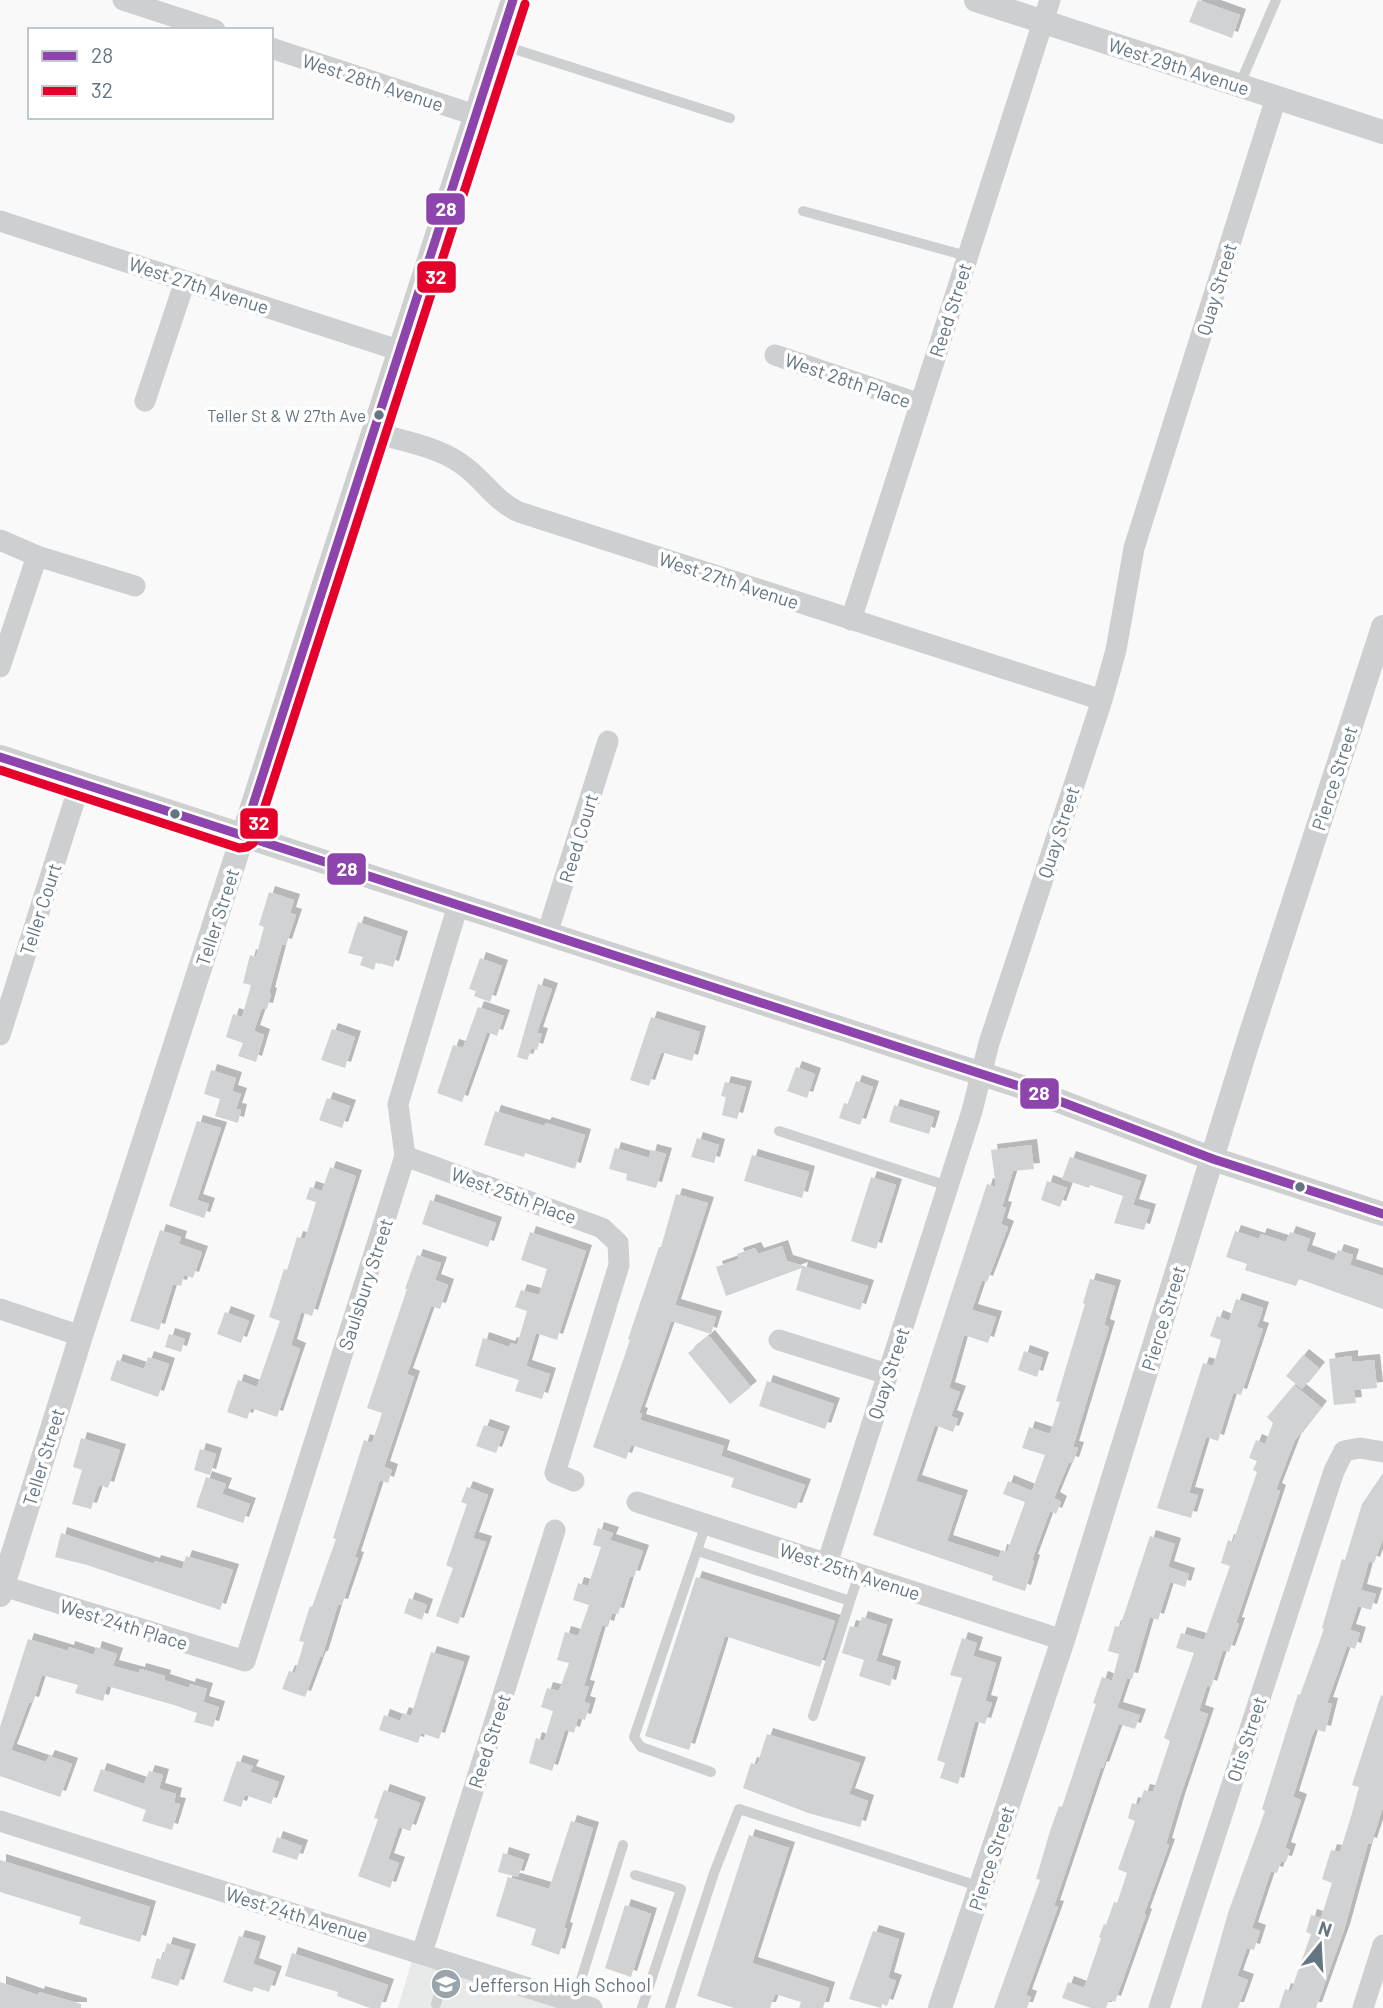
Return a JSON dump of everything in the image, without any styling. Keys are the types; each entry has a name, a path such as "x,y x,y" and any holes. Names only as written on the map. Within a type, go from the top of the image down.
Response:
{"street":[{"path":"123,0 209,28"},
{"name":"Teller Street","path":"1,1591 398,350 513,0"},
{"name":"West 29th Avenue","path":"976,0 1046,11 1239,86 1383,132"},
{"name":"Reed Street","path":"851,620 1046,11"},
{"name":"West 28th Avenue","path":"273,49 475,115"},
{"name":"Quay Street","path":"827,1564 972,1111 989,1043 1102,700 1116,650 1134,548 1276,98"},
{"name":"West 27th Avenue","path":"0,221 398,350"},
{"path":"145,401 185,281"},
{"name":"West 28th Place","path":"775,355 920,404"},
{"name":"West 27th Avenue","path":"373,432 457,461 471,471 497,498 519,512 1102,700"},
{"path":"0,540 37,556 135,586"},
{"path":"0,667 37,556"},
{"name":"Pierce Street","path":"940,2008 1063,1640 1248,1042 1378,660 1383,627"},
{"name":"Reed Court","path":"547,934 608,741"},
{"path":"0,757 1056,1098 1213,1159 1383,1214"},
{"name":"Teller Court","path":"0,1035 80,783"},
{"name":"Saulsbury Street","path":"245,1661 405,1156 398,1104 458,905"},
{"name":"West 25th Place","path":"405,1156 601,1228 618,1243 618,1265 564,1477"},
{"path":"0,1309 81,1336"},
{"path":"779,1340 887,1374"},
{"name":"Otis Street","path":"1159,2008 1334,1471 1344,1451 1360,1448 1383,1452"},
{"name":"West 25th Avenue","path":"637,1502 1063,1640"},
{"name":"Reed Street","path":"422,1952 555,1530"},
{"name":"West 24th Place","path":"1,1591 245,1661"},
{"name":"West 24th Avenue","path":"0,1821 583,2005"},
{"path":"1363,2008 1383,1945"}],"lane":[{"path":"1239,86 1276,0"},
{"path":"499,44 730,118"},
{"path":"803,211 967,256"},
{"path":"779,1131 948,1186"},
{"path":"706,1524 634,1737 641,1747 711,1772"},
{"path":"698,1551 850,1601"},
{"path":"813,1716 859,1574"},
{"path":"670,2008 713,1873 738,1809 981,1887"},
{"path":"583,2005 623,1845"},
{"path":"635,1875 681,1889 642,2008"},
{"path":"436,2004 449,1961"}],"shaded area":[{"name":"Jefferson High School","path":"412,1960 563,2008 398,2008"}],"building":[{"path":"1198,0 1240,15 1232,38 1189,22"},
{"path":"269,892 294,900 290,913 296,915 286,945 282,944 267,1009 262,1008 254,1031 264,1035 256,1062 238,1056 243,1043 226,1037 233,1014 242,1017 251,985 243,983 250,955 256,957 264,927 259,925"},
{"path":"358,922 402,937 393,967 376,962 374,970 360,965 363,957 348,953"},
{"path":"480,958 502,966 490,1002 474,996 476,991 469,989"},
{"path":"538,984 552,989 537,1033 542,1034 537,1050 532,1048 527,1060 517,1057"},
{"path":"478,1007 504,1016 497,1036 487,1032 462,1102 437,1093 453,1045 463,1048"},
{"path":"651,1017 700,1032 692,1061 661,1052 649,1086 630,1080"},
{"path":"332,1029 355,1037 345,1068 321,1060"},
{"path":"796,1067 815,1074 807,1098 787,1091"},
{"path":"211,1070 236,1078 232,1091 241,1094 236,1109 241,1110 238,1123 215,1116 220,1099 204,1094"},
{"path":"856,1081 873,1087 860,1125 839,1118 844,1103 848,1104"},
{"path":"725,1082 746,1087 737,1119 722,1115 726,1097 721,1096"},
{"path":"327,1098 350,1106 342,1128 319,1120"},
{"path":"894,1105 934,1117 929,1134 889,1122"},
{"path":"495,1111 585,1135 575,1169 525,1153 524,1157 484,1145"},
{"path":"197,1121 221,1128 197,1200 209,1204 204,1218 169,1206"},
{"path":"697,1138 719,1145 714,1163 691,1157"},
{"path":"1031,1145 1034,1169 1013,1171 1002,1207 1006,1208 1001,1224 1008,1227 987,1282 982,1280 972,1310 996,1317 988,1343 964,1335 949,1388 960,1392 951,1416 958,1419 953,1432 935,1425 916,1481 962,1496 947,1541 999,1558 1001,1550 1007,1552 1025,1502 1003,1494 1008,1481 1032,1491 1045,1455 1022,1448 1029,1427 1050,1434 1060,1402 1056,1401 1090,1279 1115,1286 1104,1325 1109,1327 1073,1447 1078,1448 1054,1498 1061,1502 1056,1514 1050,1511 1032,1560 1034,1561 1025,1591 992,1580 993,1576 873,1535 987,1184 996,1187 991,1150"},
{"path":"615,1148 649,1158 651,1150 666,1154 656,1188 626,1180 627,1174 609,1169"},
{"path":"752,1155 809,1172 802,1198 744,1181"},
{"path":"1070,1157 1141,1181 1133,1205 1150,1210 1144,1230 1114,1223 1123,1196 1062,1179"},
{"path":"330,1167 356,1176 312,1316 301,1312 291,1345 300,1349 277,1417 251,1408 247,1419 227,1412 238,1380 257,1387 280,1321 269,1317 284,1269 287,1270 297,1237 305,1239 316,1202 306,1199 310,1187 322,1191"},
{"path":"871,1177 896,1185 876,1249 851,1241"},
{"path":"1047,1181 1067,1188 1060,1207 1041,1200"},
{"path":"676,1194 708,1203 675,1305 716,1317 711,1334 671,1321 639,1413 642,1414 640,1420 724,1446 721,1456 805,1485 796,1509 731,1487 734,1478 631,1445 626,1459 593,1447 661,1247"},
{"path":"430,1200 496,1223 488,1247 422,1224"},
{"path":"160,1230 181,1237 179,1244 202,1252 193,1278 184,1275 181,1286 173,1284 159,1330 130,1321"},
{"path":"1235,1231 1259,1239 1261,1234 1286,1242 1290,1232 1310,1239 1306,1251 1334,1261 1338,1250 1353,1255 1350,1265 1383,1276 1383,1309 1299,1279 1296,1286 1245,1270 1247,1264 1226,1257"},
{"path":"530,1232 586,1251 557,1340 536,1333 526,1366 550,1374 542,1399 515,1391 519,1380 475,1366 483,1338 509,1347 511,1343 517,1345 527,1311 515,1307 521,1290 539,1295 547,1269 521,1260"},
{"path":"782,1246 787,1261 868,1286 860,1310 796,1290 802,1268 726,1296 716,1267 739,1259 737,1254 755,1248 758,1254"},
{"path":"417,1255 441,1263 435,1280 448,1285 440,1309 431,1306 407,1374 414,1377 384,1467 392,1470 388,1483 380,1480 342,1605 338,1604 322,1657 305,1697 282,1689 289,1671 295,1673 304,1642 299,1641 336,1539 333,1538 364,1440 372,1443 382,1413 367,1408"},
{"path":"1236,1299 1263,1308 1257,1327 1263,1329 1241,1395 1233,1393 1218,1441 1206,1437 1189,1493 1198,1495 1191,1518 1157,1508 1203,1363 1213,1366 1221,1340 1210,1336 1217,1316 1229,1321"},
{"path":"225,1312 249,1321 241,1343 217,1334"},
{"path":"169,1334 185,1339 181,1352 165,1347"},
{"path":"709,1336 751,1387 730,1404 688,1353"},
{"path":"1024,1351 1043,1358 1037,1377 1018,1370"},
{"path":"1303,1355 1319,1368 1302,1389 1286,1376"},
{"path":"1352,1356 1352,1362 1374,1360 1377,1388 1354,1390 1356,1403 1334,1405 1329,1359"},
{"path":"148,1357 169,1364 158,1397 110,1380 117,1360 144,1369"},
{"path":"767,1381 834,1404 825,1429 759,1406"},
{"path":"1294,1385 1321,1407 1295,1440 1276,1489 1280,1491 1229,1652 1223,1650 1211,1687 1207,1685 1199,1711 1208,1714 1179,1800 1166,1844 1169,1845 1115,2002 1109,2000 1106,2008 1091,2008 1062,1998 1068,1982 1084,1988 1101,1938 1099,1937 1114,1902 1117,1903 1127,1873 1118,1869 1135,1821 1128,1818 1132,1803 1139,1805 1144,1790 1153,1792 1170,1741 1164,1738 1194,1653 1176,1648 1181,1633 1204,1640 1230,1566 1221,1563 1228,1540 1233,1542 1257,1472 1253,1470 1257,1461 1249,1458 1256,1440 1265,1444 1273,1423 1267,1417"},
{"path":"484,1425 504,1432 496,1453 476,1446"},
{"path":"81,1438 120,1450 108,1488 99,1485 91,1509 72,1504 82,1470 73,1467"},
{"path":"200,1449 216,1454 210,1475 194,1470"},
{"path":"1383,1473 1383,1538 1374,1563 1369,1561 1361,1590 1376,1594 1371,1610 1358,1606 1350,1630 1360,1633 1355,1649 1347,1646 1327,1703 1332,1704 1325,1732 1315,1729 1312,1736 1293,1797 1301,1800 1285,1848 1290,1850 1286,1862 1281,1861 1277,1873 1271,1871 1252,1928 1260,1931 1254,1950 1247,1948 1237,1976 1248,1980 1238,2008 1201,2008 1228,1913 1265,1811 1262,1809 1298,1694 1300,1695 1324,1629 1322,1628 1342,1559 1345,1560 1362,1504"},
{"path":"206,1477 226,1484 222,1494 250,1504 243,1523 196,1507"},
{"path":"467,1487 488,1495 473,1538 486,1542 458,1624 436,1616 453,1568 446,1565 467,1504 461,1502"},
{"path":"598,1528 613,1533 610,1540 643,1551 634,1577 630,1576 618,1614 612,1613 608,1627 602,1625 584,1686 589,1687 584,1702 590,1704 585,1720 578,1718 574,1733 565,1730 552,1771 529,1763 536,1738 544,1741 553,1711 541,1707 547,1688 559,1691 569,1663 557,1660 565,1632 578,1636 589,1605 573,1600 578,1583 588,1586 601,1547 593,1545"},
{"path":"61,1533 154,1564 155,1561 182,1569 186,1556 233,1570 220,1610 87,1565 55,1557"},
{"path":"1150,1536 1175,1544 1168,1567 1189,1574 1185,1587 1170,1582 1158,1620 1150,1617 1132,1679 1127,1678 1117,1708 1140,1715 1135,1729 1119,1724 1103,1768 1101,1767 1054,1906 1058,1907 1026,1995 1031,1997 1027,2008 994,2008 1040,1880 1036,1879 1050,1831 1059,1806 1062,1807 1096,1704 1093,1703 1102,1677 1112,1681 1119,1654 1108,1651 1115,1626 1120,1627"},
{"path":"696,1577 835,1621 820,1667 725,1636 689,1750 645,1736"},
{"path":"409,1598 427,1605 422,1620 404,1613"},
{"path":"862,1617 887,1625 876,1661 895,1667 890,1686 859,1676 864,1660 842,1653 850,1626 858,1628"},
{"path":"962,1638 977,1643 973,1656 996,1663 985,1701 992,1703 985,1724 975,1721 958,1784 940,1778 945,1763 937,1760 962,1678 950,1675"},
{"path":"28,1639 68,1651 69,1647 94,1655 96,1647 117,1654 113,1666 139,1673 140,1669 165,1676 164,1680 189,1688 190,1684 207,1689 203,1702 219,1707 213,1727 194,1722 197,1713 174,1705 107,1686 103,1701 75,1693 78,1685 42,1675 33,1703 29,1702 11,1750 46,1762 49,1756 72,1764 60,1797 0,1776 0,1727"},
{"path":"431,1652 464,1662 439,1739 421,1733 418,1743 379,1730 384,1715 400,1721 403,1713 411,1716"},
{"path":"1381,1695 1383,1807 1371,1844 1368,1843 1344,1930 1316,2008 1279,2008 1285,1989 1291,1991 1311,1934 1306,1932 1311,1915 1321,1918 1332,1883 1322,1879 1331,1850 1340,1852 1359,1787 1352,1785"},
{"path":"767,1734 860,1763 849,1794 868,1801 860,1827 808,1813 743,1788 751,1763 757,1765"},
{"path":"237,1761 253,1766 250,1772 279,1782 271,1804 245,1795 241,1807 223,1801"},
{"path":"101,1769 144,1784 149,1771 163,1775 159,1789 176,1794 174,1803 180,1804 172,1830 142,1821 146,1810 93,1791"},
{"path":"384,1790 420,1803 410,1831 399,1827 388,1859 399,1863 390,1888 358,1876 378,1819 374,1818"},
{"path":"571,1821 593,1828 564,1928 567,1929 559,1955 531,1945 536,1929 496,1916 508,1877 549,1889"},
{"path":"749,1835 789,1848 752,1963 829,1988 823,2008 799,2008 801,2002 775,1994 770,2008 734,2008 697,1996"},
{"path":"277,1837 302,1846 297,1860 272,1852"},
{"path":"503,1853 524,1860 518,1877 498,1872"},
{"path":"0,1860 150,1907 140,1942 79,1924 81,1917 0,1892"},
{"path":"625,1905 651,1914 631,1977 605,1968"},
{"path":"873,1931 899,1939 888,1978 896,1981 887,2006 882,2004 881,2008 849,1999"},
{"path":"239,1936 260,1942 253,1964 276,1972 269,1992 254,1987 252,1992 223,1982"},
{"path":"167,1943 190,1950 178,1986 151,1978 157,1958 162,1960"},
{"path":"292,1953 388,1985 380,2008 370,2008 337,1996 338,1992 285,1976"},
{"path":"0,1982 38,1995 39,1992 81,2004 81,2008 0,2008"}],"transit line":[{"name":"28","path":"243,836 513,0"},
{"name":"32","path":"0,770 239,848 253,843 525,4"},
{"name":"28","path":"0,757 1022,1087 1213,1159 1383,1214"}],"place":[{"name":"Teller St & W 27th Ave","path":"379,415"},
{"name":"Jefferson High School","path":"446,1984"}]}
